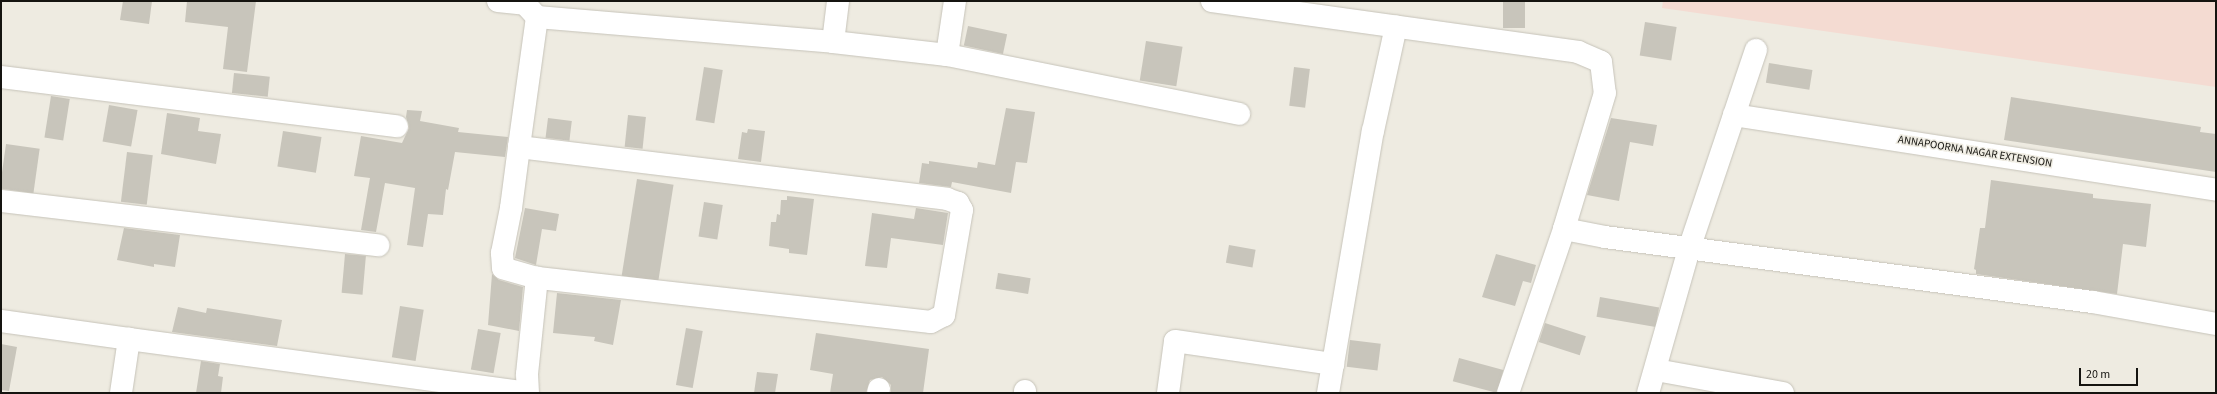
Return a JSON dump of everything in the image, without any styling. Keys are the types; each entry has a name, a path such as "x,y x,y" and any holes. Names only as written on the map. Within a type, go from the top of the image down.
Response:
{"street":[{"path":"498,1 526,4 537,17 833,42 947,55 1239,114"},
{"path":"833,42 838,1"},
{"path":"947,55 954,1"},
{"path":"1216,1 1578,52 1601,62 1605,93 1564,229 1508,393"},
{"path":"519,147 947,199 958,203 962,210 947,308 944,315 931,322 537,278 503,268 501,264 537,17"},
{"path":"1328,393 1373,131 1396,26"},
{"path":"1648,393 1656,370 1689,249 1756,50"},
{"path":"1,77 397,126"},
{"name":"ANNAPOORNA NAGAR EXTENSION","path":"1734,115 2216,190"},
{"path":"1,201 378,245"},
{"path":"1564,229 1689,249 2093,302 2216,324"},
{"path":"1,321 527,393 527,374 537,278"},
{"path":"121,393 129,339"},
{"path":"1168,393 1175,341 1333,364"},
{"path":"1656,370 1783,393"}],"shaded area":[{"path":"1663,1 2216,1 2216,87 1662,8"}],"building":[{"path":"123,1 152,1 149,24 120,20"},
{"path":"187,1 256,1 247,72 223,69 228,27 185,22"},
{"path":"1503,1 1525,1 1525,28 1503,28"},
{"path":"1645,22 1677,27 1671,61 1640,56"},
{"path":"968,26 1007,34 1003,54 964,46"},
{"path":"1146,41 1183,47 1176,86 1140,81"},
{"path":"1769,63 1812,70 1809,90 1766,83"},
{"path":"704,67 723,70 714,123 696,120"},
{"path":"1294,67 1310,69 1305,108 1289,106"},
{"path":"234,73 270,77 268,97 232,93"},
{"path":"51,96 70,99 63,140 44,137"},
{"path":"2011,97 2201,127 2200,132 2216,134 2216,172 2004,140"},
{"path":"109,105 138,110 131,146 103,141"},
{"path":"1006,108 1035,112 1027,163 1016,162 1011,193 952,182 951,187 919,183 922,163 929,164 929,161 977,168 978,162 995,165"},
{"path":"407,110 422,111 420,121 459,128 458,132 508,137 505,157 455,152 448,190 446,189 443,215 428,214 423,247 407,245 415,188 385,183 376,232 361,230 370,178 354,176 361,136 402,143 409,128 406,117"},
{"path":"167,113 200,118 198,131 221,134 216,164 161,154"},
{"path":"628,115 646,117 643,149 625,147"},
{"path":"548,118 572,121 569,141 546,138"},
{"path":"1611,118 1657,125 1653,146 1630,142 1619,201 1587,195"},
{"path":"748,129 765,131 761,162 738,159 742,132 747,133"},
{"path":"283,131 322,137 316,173 277,167"},
{"path":"6,144 40,149 33,193 1,189"},
{"path":"127,152 153,155 147,205 121,202"},
{"path":"637,179 674,185 658,282 622,276"},
{"path":"1991,180 2093,194 2093,198 2151,204 2146,247 2123,244 2117,294 1976,274 1976,270 1974,269 1980,228 1985,228"},
{"path":"787,196 814,199 807,255 789,253 789,249 769,246 771,222 776,222 777,214 780,215 781,200 787,200"},
{"path":"704,202 723,205 717,240 699,237"},
{"path":"525,208 559,214 556,231 542,229 536,265 515,258"},
{"path":"916,208 948,213 943,245 891,238 887,268 865,266 872,213 914,219"},
{"path":"124,228 180,235 175,267 154,264 154,267 117,260"},
{"path":"1229,245 1256,250 1252,267 1226,263"},
{"path":"345,254 366,256 363,295 342,293"},
{"path":"1496,254 1536,265 1531,283 1523,281 1515,306 1482,297"},
{"path":"998,273 1031,278 1028,294 995,289"},
{"path":"492,274 499,280 523,287 519,331 488,325"},
{"path":"557,293 621,300 613,345 594,341 595,337 553,333"},
{"path":"1600,297 1659,307 1656,327 1597,317"},
{"path":"400,306 424,310 416,361 392,357"},
{"path":"178,307 206,313 207,308 282,320 277,346 172,332"},
{"path":"1545,323 1586,336 1580,355 1539,342"},
{"path":"686,328 703,331 693,388 676,385"},
{"path":"478,329 501,333 494,373 471,369"},
{"path":"816,333 929,349 923,393 891,393 891,385 882,377 870,380 866,393 830,393 833,374 810,370"},
{"path":"1350,340 1381,344 1377,371 1347,367"},
{"path":"1,344 17,347 9,391 1,390"},
{"path":"1459,358 1503,370 1497,393 1453,381"},
{"path":"201,361 220,364 218,376 223,377 221,393 196,393"},
{"path":"757,372 778,374 775,393 754,393"}]}
